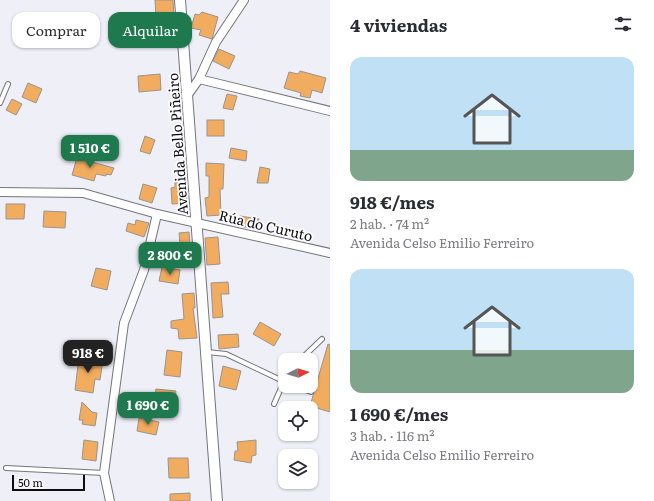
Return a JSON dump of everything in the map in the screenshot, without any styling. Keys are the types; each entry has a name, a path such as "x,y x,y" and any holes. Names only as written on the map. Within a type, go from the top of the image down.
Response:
{"street":[{"name":"Avenida Bello Piñeiro","path":"180,0 217,501"},
{"path":"187,96 199,79 216,42 244,0"},
{"path":"199,79 330,111"},
{"name":"Rúa do Curuto","path":"0,192 83,193 157,214 330,253"},
{"path":"110,501 104,473 124,323 144,270 157,214"}],"lane":[{"path":"0,103 8,84"},
{"path":"307,353 322,339"},
{"path":"206,352 226,354 278,378"},
{"path":"274,404 279,393"},
{"path":"6,468 104,473"}],"building":[{"path":"155,0 173,0 174,12 156,12"},
{"path":"202,12 218,17 212,39 199,35 201,30 192,28 195,14 199,15"},
{"path":"219,49 235,56 229,69 213,61"},
{"path":"300,71 326,78 322,93 312,90 310,98 300,96 301,93 284,88 289,72 298,74"},
{"path":"160,74 161,90 139,92 138,76"},
{"path":"28,83 42,89 36,103 22,97"},
{"path":"227,94 237,96 233,110 223,108"},
{"path":"12,99 22,104 16,115 6,110"},
{"path":"207,120 224,120 224,136 207,136"},
{"path":"145,136 155,140 150,154 140,151"},
{"path":"231,148 247,151 246,161 229,158"},
{"path":"78,154 89,157 88,161 114,168 111,175 106,174 106,176 96,174 94,181 72,175"},
{"path":"206,163 224,164 223,189 220,189 221,215 207,216 205,198 209,197 209,176 206,176"},
{"path":"260,167 270,169 268,183 257,183"},
{"path":"175,182 185,184 187,203 172,204 171,188 175,187"},
{"path":"143,184 157,188 152,203 139,199"},
{"path":"6,204 25,204 24,219 6,219"},
{"path":"44,211 66,212 65,228 43,227"},
{"path":"240,216 259,219 258,229 239,226"},
{"path":"136,220 149,223 144,237 126,231 128,223 135,225"},
{"path":"189,232 190,244 180,245 179,233"},
{"path":"218,237 220,264 207,265 205,238"},
{"path":"162,267 180,270 178,284 159,281"},
{"path":"96,268 111,271 107,290 91,286"},
{"path":"228,282 229,294 221,294 223,317 213,318 211,283"},
{"path":"194,293 195,308 193,308 197,338 179,339 178,329 171,328 171,321 184,319 182,294"},
{"path":"260,322 281,334 274,346 253,334"},
{"path":"238,334 239,347 219,349 218,335"},
{"path":"328,344 330,345 330,412 318,408 318,401 311,401 314,393 318,393 318,378"},
{"path":"167,350 182,352 180,377 164,375"},
{"path":"79,357 103,360 100,380 95,379 93,393 75,390"},
{"path":"223,366 241,371 236,390 219,386"},
{"path":"156,389 176,391 174,405 154,402"},
{"path":"82,402 92,412 97,413 95,426 82,424 83,420 79,420"},
{"path":"139,418 159,422 156,435 137,431"},
{"path":"84,440 98,442 96,461 82,459"},
{"path":"256,440 256,455 252,456 251,463 234,460 235,451 238,451 237,442"},
{"path":"168,458 188,458 189,478 169,478"},
{"path":"190,493 190,501 170,501 170,494"}]}
